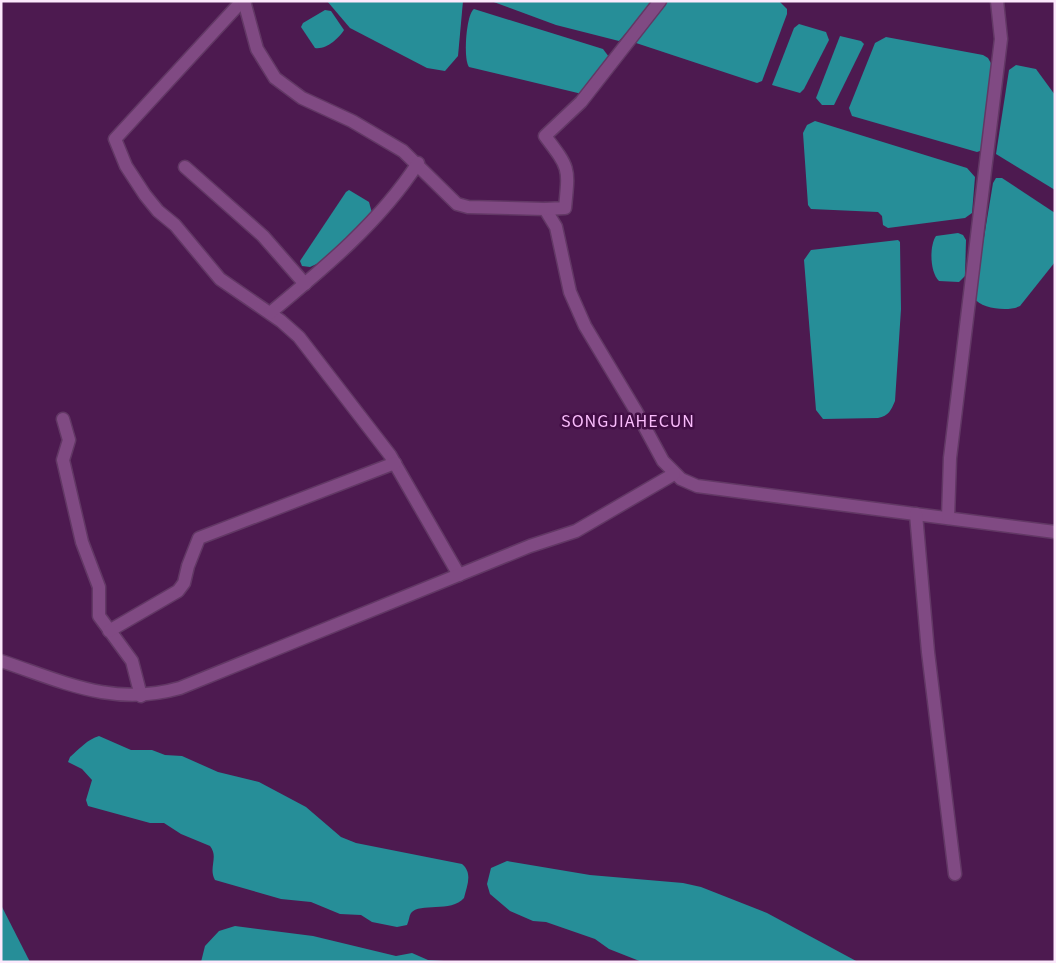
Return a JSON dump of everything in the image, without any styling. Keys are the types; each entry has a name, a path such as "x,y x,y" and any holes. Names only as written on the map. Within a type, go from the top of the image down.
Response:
{"street":[{"path":"243,1 257,48 266,66 275,78 302,98 374,133 404,151 418,163 450,198 462,206 545,209 565,208 568,175 565,163 545,136 581,102 660,1"},
{"path":"243,1 115,139 126,166 158,211 175,225 220,279 270,313 299,337 395,463 459,576"},
{"path":"948,518 950,458 1001,39 997,1"},
{"path":"270,313 305,284 381,212 418,163"},
{"path":"185,167 263,236 305,284"},
{"path":"545,209 556,226 570,292 585,326 636,411 658,453 674,474 697,486 1055,532"},
{"path":"63,418 69,440 63,460 82,542 99,587 99,616 132,661 141,696"},
{"path":"109,631 178,591 184,583 188,566 199,538 395,463"},
{"path":"1,661 95,692 141,696 180,688 530,546 576,531 674,474"},
{"path":"916,514 928,652 956,874"}],"shaded area":[{"path":"327,1 463,1 458,56 445,71 427,68 350,28"},
{"path":"491,1 654,1 619,41 556,25"},
{"path":"668,1 779,1 787,9 787,14 762,81 757,83 633,42"},
{"path":"474,9 603,49 609,57 582,94 469,67 466,56 466,37 469,19"},
{"path":"325,10 331,11 344,30 336,40 328,45 315,48 301,27 303,23"},
{"path":"799,24 826,32 829,40 804,89 800,93 772,85 794,28"},
{"path":"840,36 861,41 864,44 834,105 822,105 816,98"},
{"path":"886,37 983,55 988,58 992,65 983,150 977,152 852,116 849,108 875,43"},
{"path":"1016,65 1036,69 1055,95 1055,190 996,154 1009,70"},
{"path":"815,121 967,168 975,177 972,213 965,218 888,228 883,225 882,216 878,212 811,209 808,205 803,133 807,125"},
{"path":"996,178 1002,178 1055,213 1055,262 1020,306 1009,309 989,307 974,298 993,183"},
{"path":"349,190 369,202 372,213 321,262 310,267 302,266 300,261"},
{"path":"958,233 963,235 966,240 965,276 959,282 939,281 932,266 932,246 934,240 936,236"},
{"path":"898,240 900,242 901,309 895,401 887,414 878,418 823,419 816,410 804,260 811,250"},
{"path":"99,736 131,750 152,750 165,755 182,756 218,772 259,782 306,807 341,837 356,843 462,864 468,876 464,898 452,905 415,910 411,913 407,925 397,927 372,922 361,915 340,914 311,902 281,899 215,880 213,876 214,854 210,846 181,834 164,823 150,823 88,806 86,800 92,780 82,769 68,762 70,757 91,739"},
{"path":"507,861 590,875 683,883 701,887 767,913 858,962 642,962 609,949 595,939 546,922 533,921 510,911 490,894 487,884 491,868"},
{"path":"1,905 30,962 1,962"},
{"path":"235,926 313,936 396,956 412,953 428,960 460,962 201,962 205,946 219,931"}],"district":[{"name":"SONGJIAHECUN","path":"628,421"}]}
